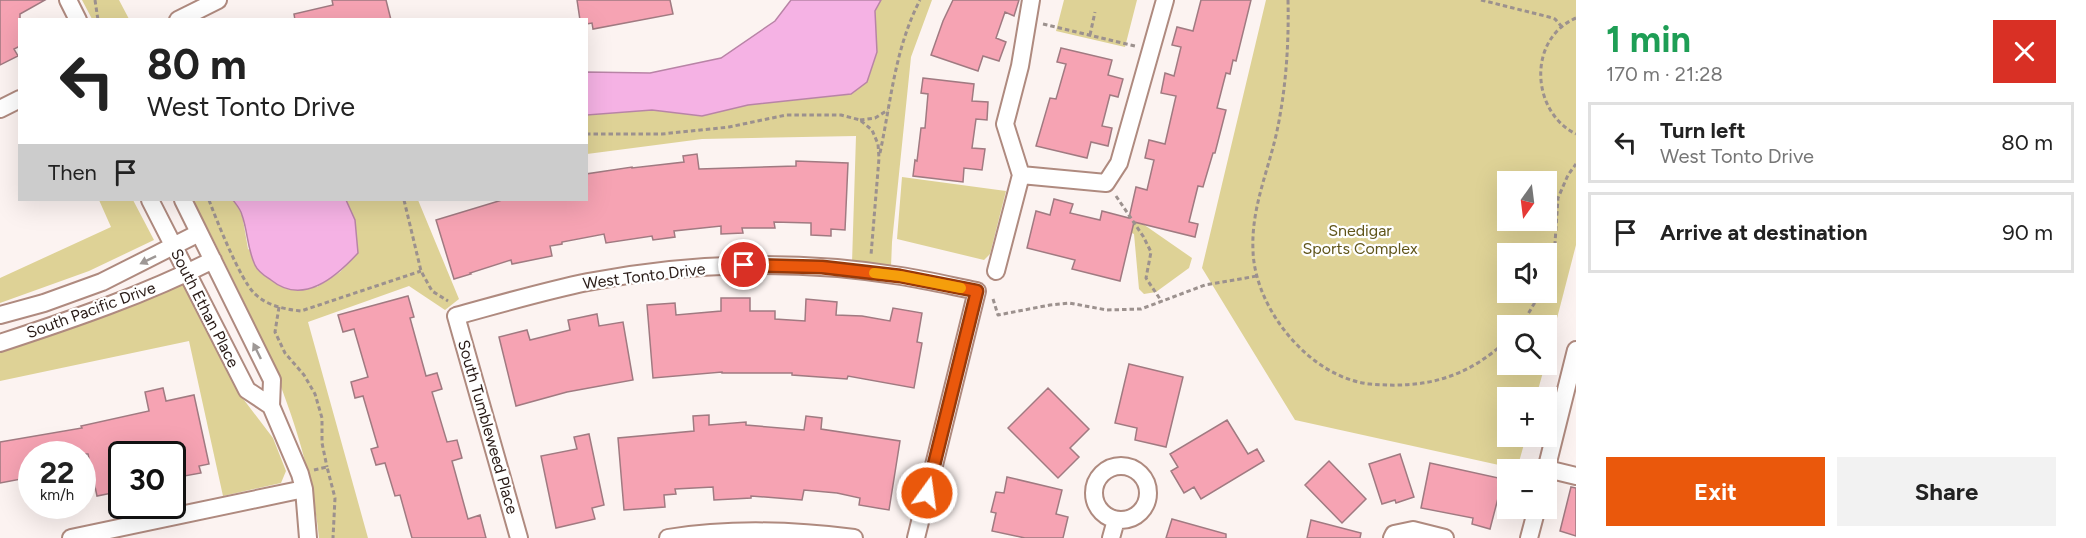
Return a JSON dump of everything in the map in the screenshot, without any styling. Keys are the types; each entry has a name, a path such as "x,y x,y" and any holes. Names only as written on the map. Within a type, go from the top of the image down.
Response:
{"street":[{"path":"68,0 77,18"},
{"path":"182,18 218,0"},
{"path":"996,271 1021,175 1005,124 1020,66 1031,0"},
{"path":"1021,175 1106,183 1119,163 1165,0"},
{"path":"0,109 18,100"},
{"name":"South Ethan Place","path":"151,201 247,390 271,406"},
{"name":"South Ethan Place","path":"184,201 272,380 271,406 302,481 308,538"},
{"name":"South Pacific Drive","path":"0,315 44,303 102,282 200,232"},
{"name":"South Pacific Drive","path":"0,343 103,309 213,260"},
{"name":"West Tonto Drive","path":"464,314 588,282 666,270 744,265 822,267 900,276 977,291 916,538"},
{"name":"South Tumbleweed Place","path":"464,314 519,538"},
{"path":"1550,459 1576,350"},
{"path":"1557,472 1576,476"},
{"path":"71,538 302,481"},
{"path":"1529,538 1534,519"},
{"path":"1111,538 1116,520"},
{"path":"1393,536 1413,530 1445,538"},
{"path":"668,538 714,533 758,535 810,533 854,538"}],"path":[{"path":"95,0 98,18"},
{"path":"870,273 879,158 902,42 920,0"},
{"path":"1288,0 1288,46 1284,89 1277,133 1256,203 1253,225 1252,253 1257,276 1268,303 1294,342 1323,367 1355,382 1403,386 1434,382 1471,368 1497,349"},
{"path":"1481,0 1555,19 1562,27"},
{"path":"1090,35 1095,12"},
{"path":"1576,18 1562,27 1552,38 1541,63 1540,82 1548,108 1561,123 1576,134"},
{"path":"1028,20 1152,50"},
{"path":"588,134 599,132 633,135 729,127 786,115 841,115 860,120 875,118 889,109"},
{"path":"860,120 872,130 878,144 879,158"},
{"path":"1556,243 1558,198 1576,164"},
{"path":"1106,183 1143,236 1151,252 1146,278 1162,302"},
{"path":"209,201 239,267 253,292 270,304 279,307 301,311 421,271"},
{"path":"404,201 421,271 432,291 464,314"},
{"path":"996,271 993,298 998,315 1069,303 1107,310 1141,309 1205,285 1257,276"},
{"path":"279,307 275,332 285,354 304,375 315,394 322,418 322,442 334,498 333,538"},
{"path":"302,481 327,467"}],"green space":[{"path":"82,0 119,0 128,18 91,18"},
{"path":"881,0 932,0 911,57 891,267 852,263 856,136 702,139 588,154 588,115 652,110 702,116 748,105 851,94 875,36 875,11"},
{"path":"1064,0 1137,0 1125,47 1056,31"},
{"name":"Snedigar Sports Complex","path":"1266,0 1576,0 1576,245 1557,318 1557,315 1497,315 1497,375 1542,375 1539,387 1497,387 1497,447 1523,447 1520,459 1497,459 1497,465 1295,420 1202,268"},
{"path":"902,177 1006,191 990,254 984,260 897,239"},
{"path":"99,201 134,201 154,240 89,271 0,303 0,278 111,227"},
{"path":"194,201 234,201 242,214 248,249 317,287 340,272 358,253 355,220 346,201 418,201 459,299 445,310 409,286 308,322 368,538 319,538 302,449 288,406 272,364"},
{"path":"1130,215 1192,258 1189,268 1156,292 1144,294 1139,289 1134,234 1127,231"},
{"path":"181,281 241,396 273,438 286,471 281,483 223,496 189,341 0,381 0,348"}],"shaded area":[{"path":"791,0 881,0 875,11 877,52 867,82 851,94 748,105 702,116 652,110 588,115 588,72 650,73 721,58 775,21"},
{"path":"234,201 346,201 355,220 358,253 340,271 318,285 295,290 283,287 256,267 238,207"}],"building":[{"path":"0,0 45,0 20,14 18,47 14,49 18,56 0,65"},
{"path":"332,0 386,0 390,18 295,18 294,14 333,5"},
{"path":"577,0 670,0 673,14 593,29 592,23 588,24 588,18 580,18"},
{"path":"953,0 1019,0 1014,16 1005,12 996,38 1006,42 999,61 983,56 978,71 931,55"},
{"path":"1201,0 1251,0 1236,61 1233,60 1230,74 1226,73 1217,108 1226,110 1215,153 1213,153 1203,187 1198,186 1189,222 1198,224 1195,237 1134,222 1120,281 1072,269 1075,260 1027,248 1036,211 1050,215 1054,199 1073,204 1070,213 1100,220 1102,211 1129,218 1136,187 1147,190 1154,160 1145,158 1149,140 1165,144 1176,96 1161,93 1165,73 1174,76 1181,47 1172,45 1177,27 1193,31"},
{"path":"1061,48 1112,60 1108,75 1123,79 1118,97 1110,95 1102,126 1112,128 1108,146 1091,142 1087,158 1036,146 1050,98 1056,99 1066,64 1057,62"},
{"path":"923,78 974,84 972,101 988,102 987,120 976,119 972,148 985,149 982,170 964,168 963,182 913,176 921,128 925,128 928,94 921,93"},
{"path":"697,154 699,169 796,166 796,161 848,163 845,230 831,229 831,236 811,235 811,223 774,222 775,228 742,228 743,233 721,234 721,226 674,231 675,237 653,240 652,236 606,243 604,234 550,246 552,256 512,264 511,260 454,279 436,220 499,201 588,201 588,174 684,162 683,156"},
{"path":"408,296 414,317 410,318 426,376 437,373 442,389 432,392 447,442 457,440 462,458 452,461 468,519 480,515 486,538 412,538 400,495 395,496 385,463 376,465 371,449 378,447 363,396 355,398 351,382 368,377 354,329 343,332 338,315"},
{"path":"721,298 750,298 750,311 775,311 775,319 805,321 806,299 837,302 836,315 862,316 890,321 893,308 922,313 917,342 922,343 914,388 848,376 847,379 792,375 792,373 722,372 653,378 647,305 675,303 676,315 721,311"},
{"path":"597,314 599,326 623,322 633,380 567,392 516,406 499,337 527,330 530,340 570,330 568,320"},
{"path":"1129,364 1183,377 1166,447 1135,440 1137,428 1115,423"},
{"path":"163,388 166,401 194,395 209,464 199,466 201,473 186,476 186,441 108,441 108,494 97,496 96,441 18,441 18,480 0,483 0,442 82,428 81,426 149,411 145,392"},
{"path":"1048,388 1089,429 1070,448 1079,457 1058,478 1008,428"},
{"path":"709,415 709,425 746,422 746,425 804,430 806,416 822,418 821,429 900,441 889,510 859,505 860,498 804,490 802,500 751,496 751,498 714,500 713,487 675,489 676,494 664,495 665,507 624,510 618,438 694,431 693,416"},
{"path":"1227,420 1248,454 1257,449 1264,461 1201,499 1194,487 1184,493 1171,471 1178,467 1170,454"},
{"path":"589,434 604,505 592,508 595,519 556,528 541,456 577,449 574,437"},
{"path":"1400,454 1414,497 1396,503 1395,500 1382,504 1369,464"},
{"path":"1329,461 1366,499 1342,523 1305,485"},
{"path":"1430,463 1497,478 1497,502 1490,529 1472,524 1473,518 1421,508"},
{"path":"1007,477 1062,490 1056,514 1068,517 1063,538 1025,538 992,531 996,513 991,512 996,492 1004,493"},
{"path":"1571,487 1576,488 1576,536 1560,531"},
{"path":"1172,519 1226,534 1226,538 1166,538"},
{"path":"1311,520 1361,533 1360,538 1307,538"}],"slow traffic":[{"path":"874,273 961,288"}],"route":[{"path":"744,265 822,267 900,276 977,291 927,493"}]}
